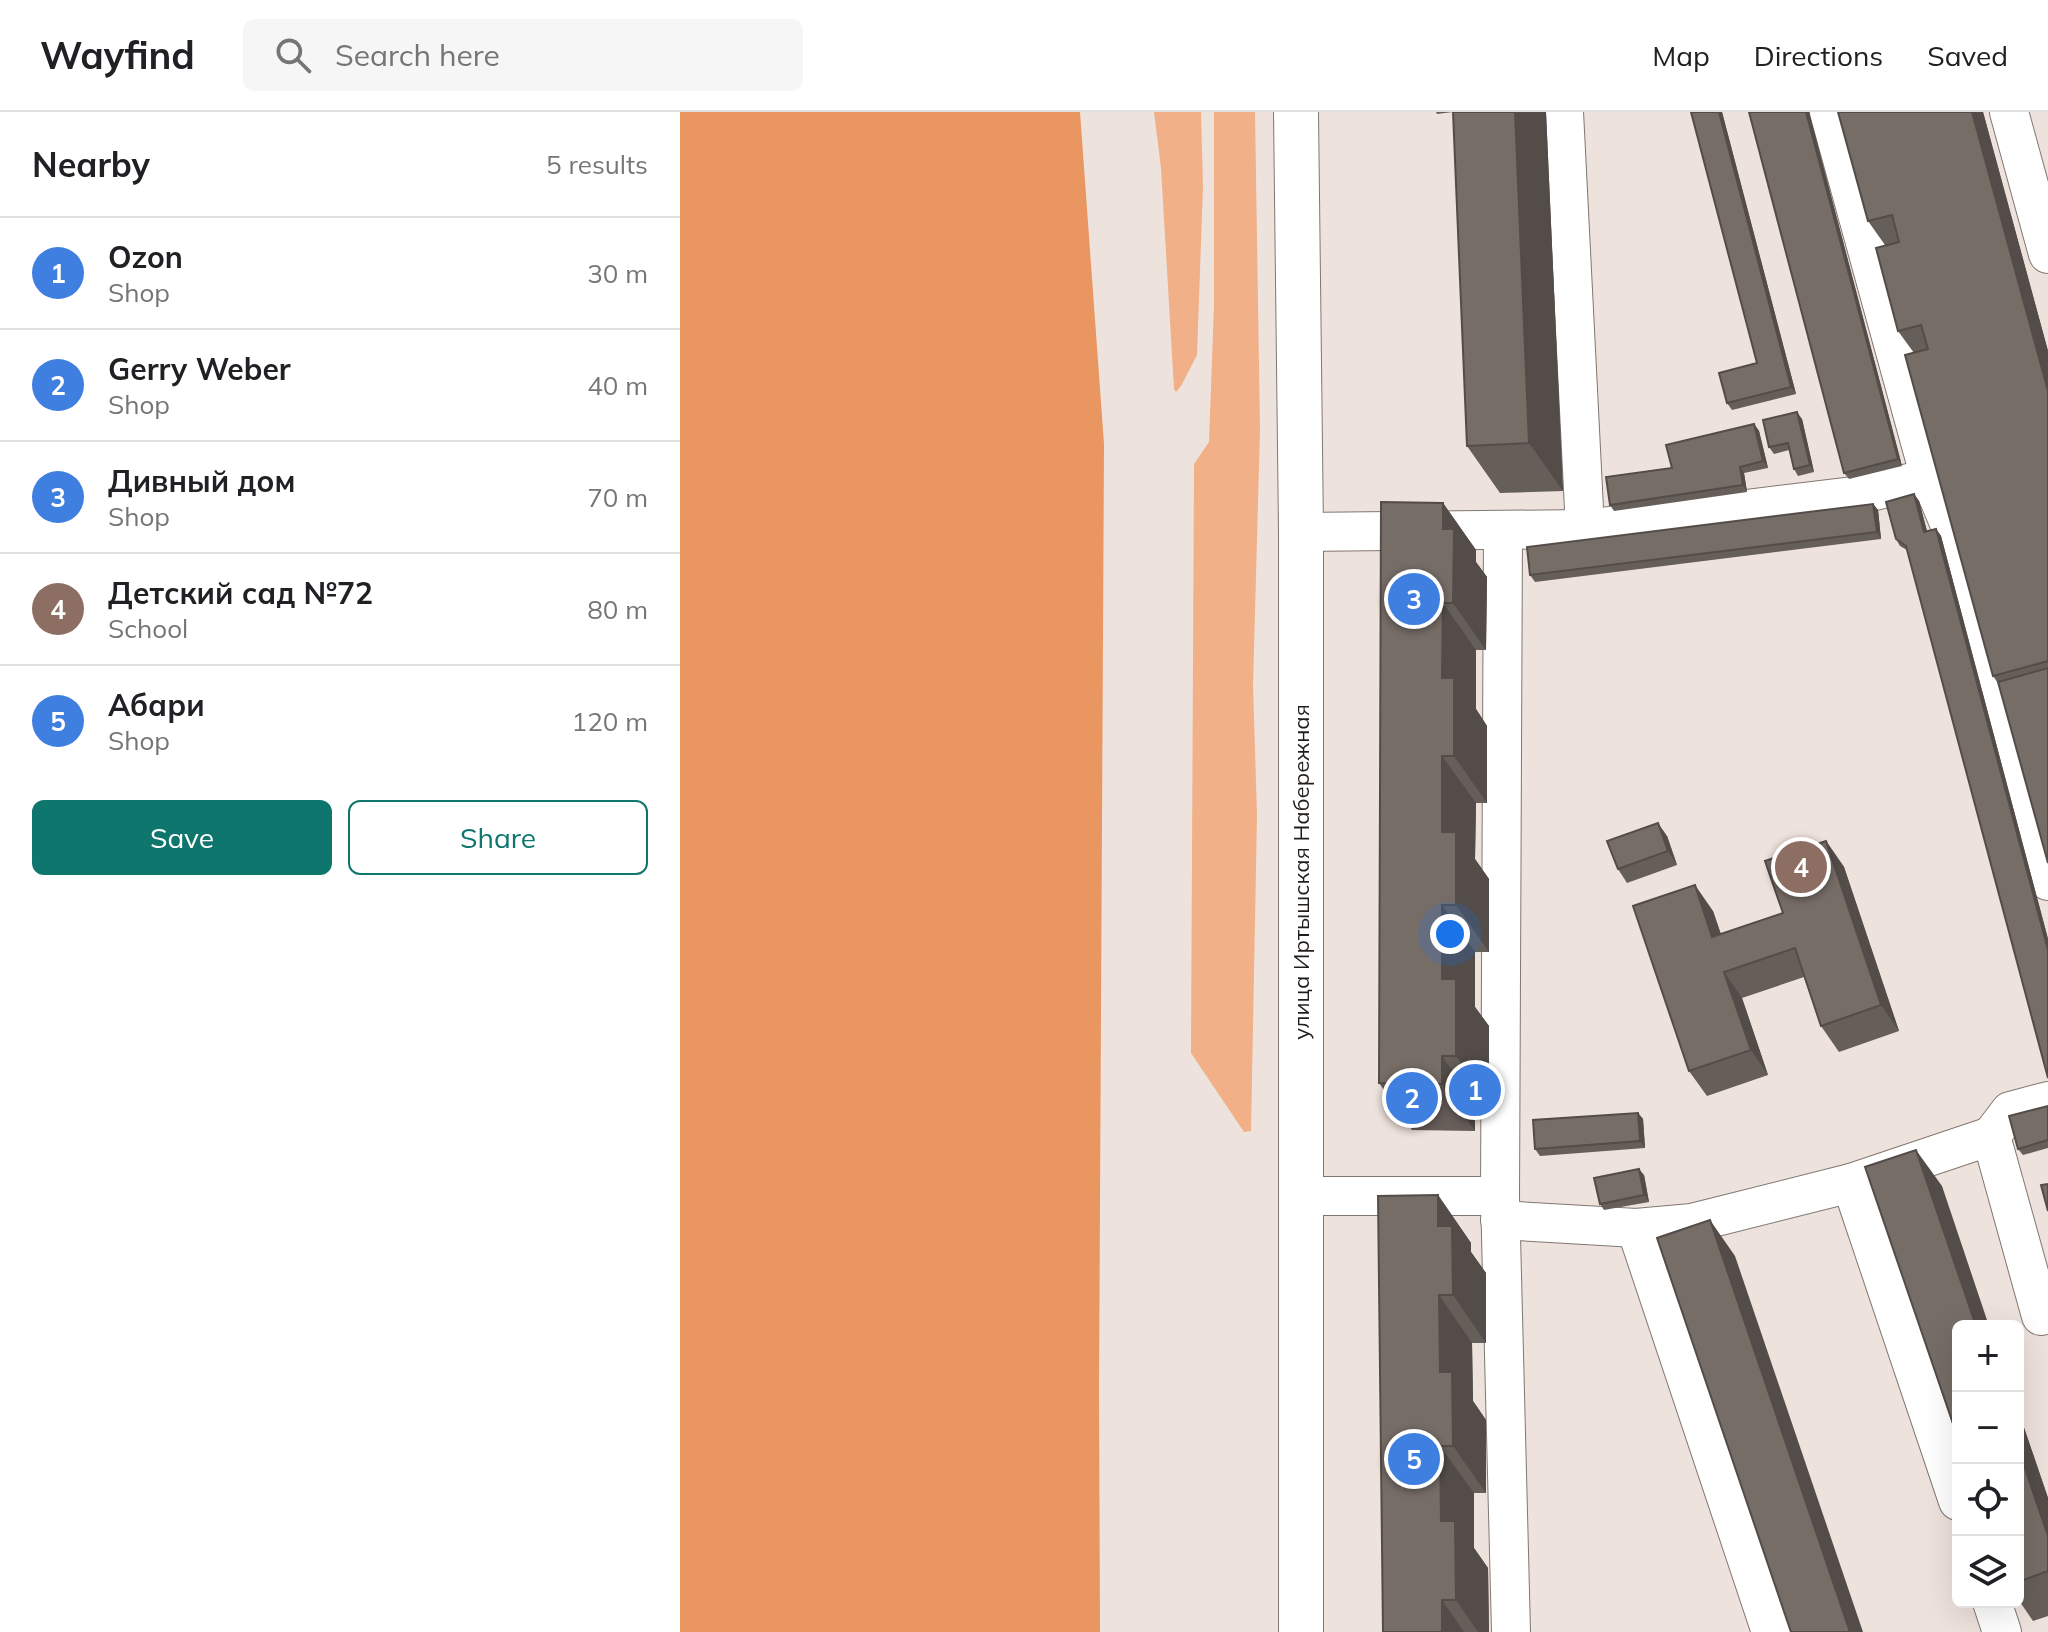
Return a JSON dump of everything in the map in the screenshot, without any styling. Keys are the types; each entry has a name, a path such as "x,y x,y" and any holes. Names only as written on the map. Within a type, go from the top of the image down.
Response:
{"main road":[{"name":"улица Иртышская Набережная","path":"1296,112 1301,532 1301,1632"}],"lane":[{"path":"1564,112 1585,529"},
{"path":"1829,112 1930,478 1952,530 2048,881"},
{"path":"2009,112 2048,254"},
{"path":"1301,532 1585,529 1853,496 1930,478"},
{"path":"1503,530 1500,1208 1511,1632"},
{"path":"1301,1196 1500,1208 1636,1228 1692,1223 1851,1183 1991,1136 2010,1111 2048,1101"},
{"path":"1991,1136 2041,1316 2048,1314"},
{"path":"1851,1183 1952,1483"},
{"path":"1636,1228 1771,1632"},
{"path":"1994,1608 2002,1632"}],"shaded area":[{"path":"680,112 1080,112 1104,444 1100,1632 680,1632"},
{"path":"1154,112 1201,112 1203,186 1197,355 1176,392 1161,168"},
{"path":"1214,112 1255,112 1260,429 1253,685 1257,815 1251,1131 1244,1132 1191,1053 1194,464 1209,442 1214,305"}],"building":[{"path":"1453,112 1515,112 1529,443 1467,446"},
{"path":"1691,112 1719,112 1791,387 1727,403 1719,373 1757,363"},
{"path":"1749,112 1806,112 1898,459 1844,473"},
{"path":"1838,112 1972,112 2048,391 2048,661 1993,676 1905,355 1928,349 1921,325 1898,331 1876,248 1899,242 1892,215 1868,221"},
{"path":"1797,412 1810,465 1794,469 1788,443 1769,447 1763,420"},
{"path":"1754,424 1763,461 1740,467 1743,485 1610,505 1606,477 1672,468 1666,445"},
{"path":"1914,494 1924,532 1936,529 2048,950 2048,1078 1906,546 1896,539 1886,502"},
{"path":"1381,502 1443,503 1443,529 1454,529 1453,603 1443,603 1442,678 1454,678 1454,756 1442,756 1442,832 1456,832 1456,905 1442,905 1442,979 1456,979 1456,1056 1442,1056 1442,1084 1379,1083"},
{"path":"1873,504 1877,532 1530,575 1527,547"},
{"path":"2048,668 2048,863 1998,682"},
{"path":"1658,823 1668,851 1618,869 1607,841"},
{"path":"1826,841 1881,1005 1821,1026 1795,948 1724,972 1751,1050 1689,1071 1633,906 1695,885 1712,937 1783,913 1765,861"},
{"path":"2048,1106 2048,1140 2018,1149 2009,1116"},
{"path":"1638,1113 1640,1141 1535,1149 1533,1120"},
{"path":"1916,1150 1974,1320 1952,1320 1952,1421 1865,1167"},
{"path":"1639,1169 1644,1195 1600,1204 1594,1178"},
{"path":"2048,1184 2048,1211 2041,1185"},
{"path":"1438,1195 1438,1226 1452,1226 1453,1295 1439,1295 1440,1372 1452,1372 1453,1446 1440,1446 1441,1521 1455,1521 1456,1600 1442,1600 1442,1632 1383,1632 1378,1196"},
{"path":"1710,1220 1850,1632 1791,1632 1657,1238"},
{"path":"2024,1466 2048,1536 2048,1571 2024,1580"}],"place":[{"name":"Дивный дом","path":"1414,599"},
{"name":"Детский сад №72","path":"1801,867"},
{"name":"Ozon","path":"1475,1090"},
{"name":"Gerry Weber","path":"1412,1098"},
{"name":"Абари","path":"1414,1459"}]}
